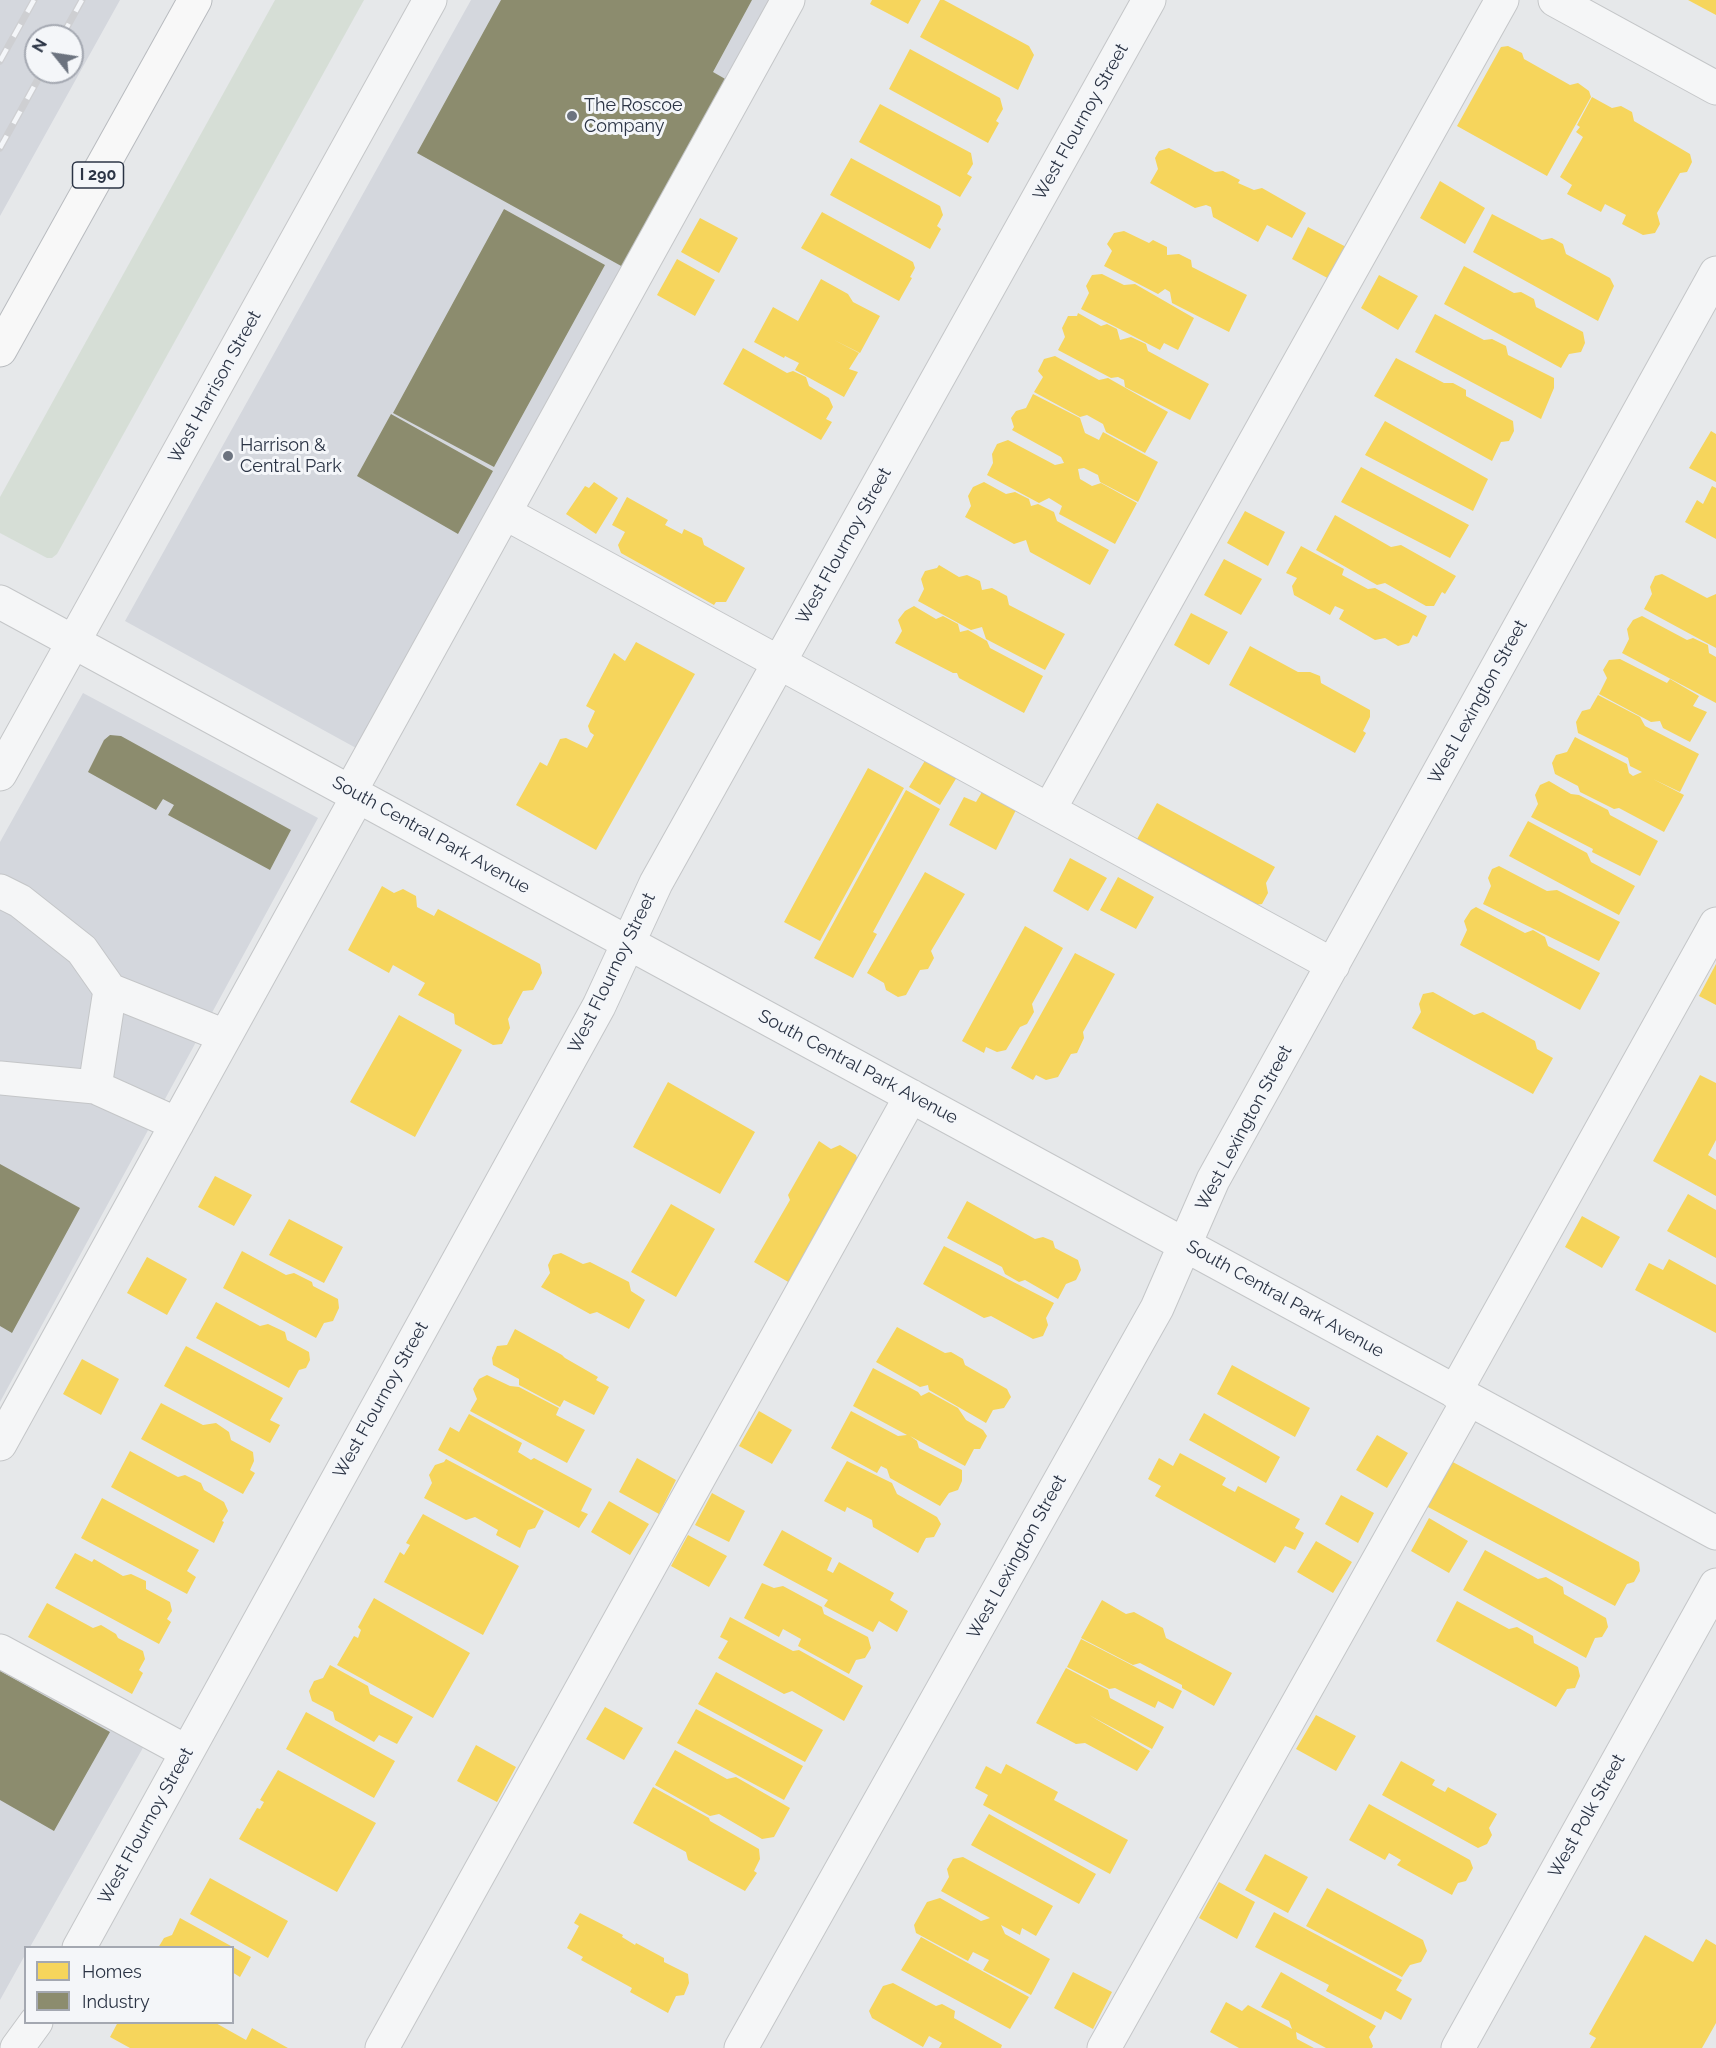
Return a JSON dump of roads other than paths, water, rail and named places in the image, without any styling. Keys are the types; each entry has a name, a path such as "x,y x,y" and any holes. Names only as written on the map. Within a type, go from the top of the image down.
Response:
{"highway":[{"name":"I 290","path":"0,351 195,0"}],"street":[{"name":"West Harrison Street","path":"0,774 430,0"},
{"path":"0,1444 225,1036 505,513 788,0"},
{"name":"West Flournoy Street","path":"80,1946 599,1006 656,883 1149,0"},
{"path":"1049,810 1502,0"},
{"path":"1554,0 1716,88"},
{"name":"West Lexington Street","path":"741,2048 1157,1308 1213,1180 1716,273"},
{"path":"505,513 1333,965"},
{"name":"South Central Park Avenue","path":"0,602 1716,1533"},
{"path":"0,891 20,901 81,950 110,990 225,1036"},
{"path":"1104,2048 1462,1395 1716,924"},
{"path":"95,1087 110,990"},
{"path":"0,1078 95,1087 177,1124"},
{"path":"382,2048 911,1096"},
{"name":"West Polk Street","path":"1458,2048 1716,1585"},
{"path":"0,1651 187,1752"},
{"path":"17,2048 35,2024"},
{"path":"0,2045 6,2048"}],"railway":[{"path":"0,61 34,0"},
{"path":"69,24 82,0"},
{"path":"0,148 35,84"}],"place":[{"name":"The Roscoe Company","path":"572,116"},
{"name":"Harrison & Central Park","path":"228,456"}]}
